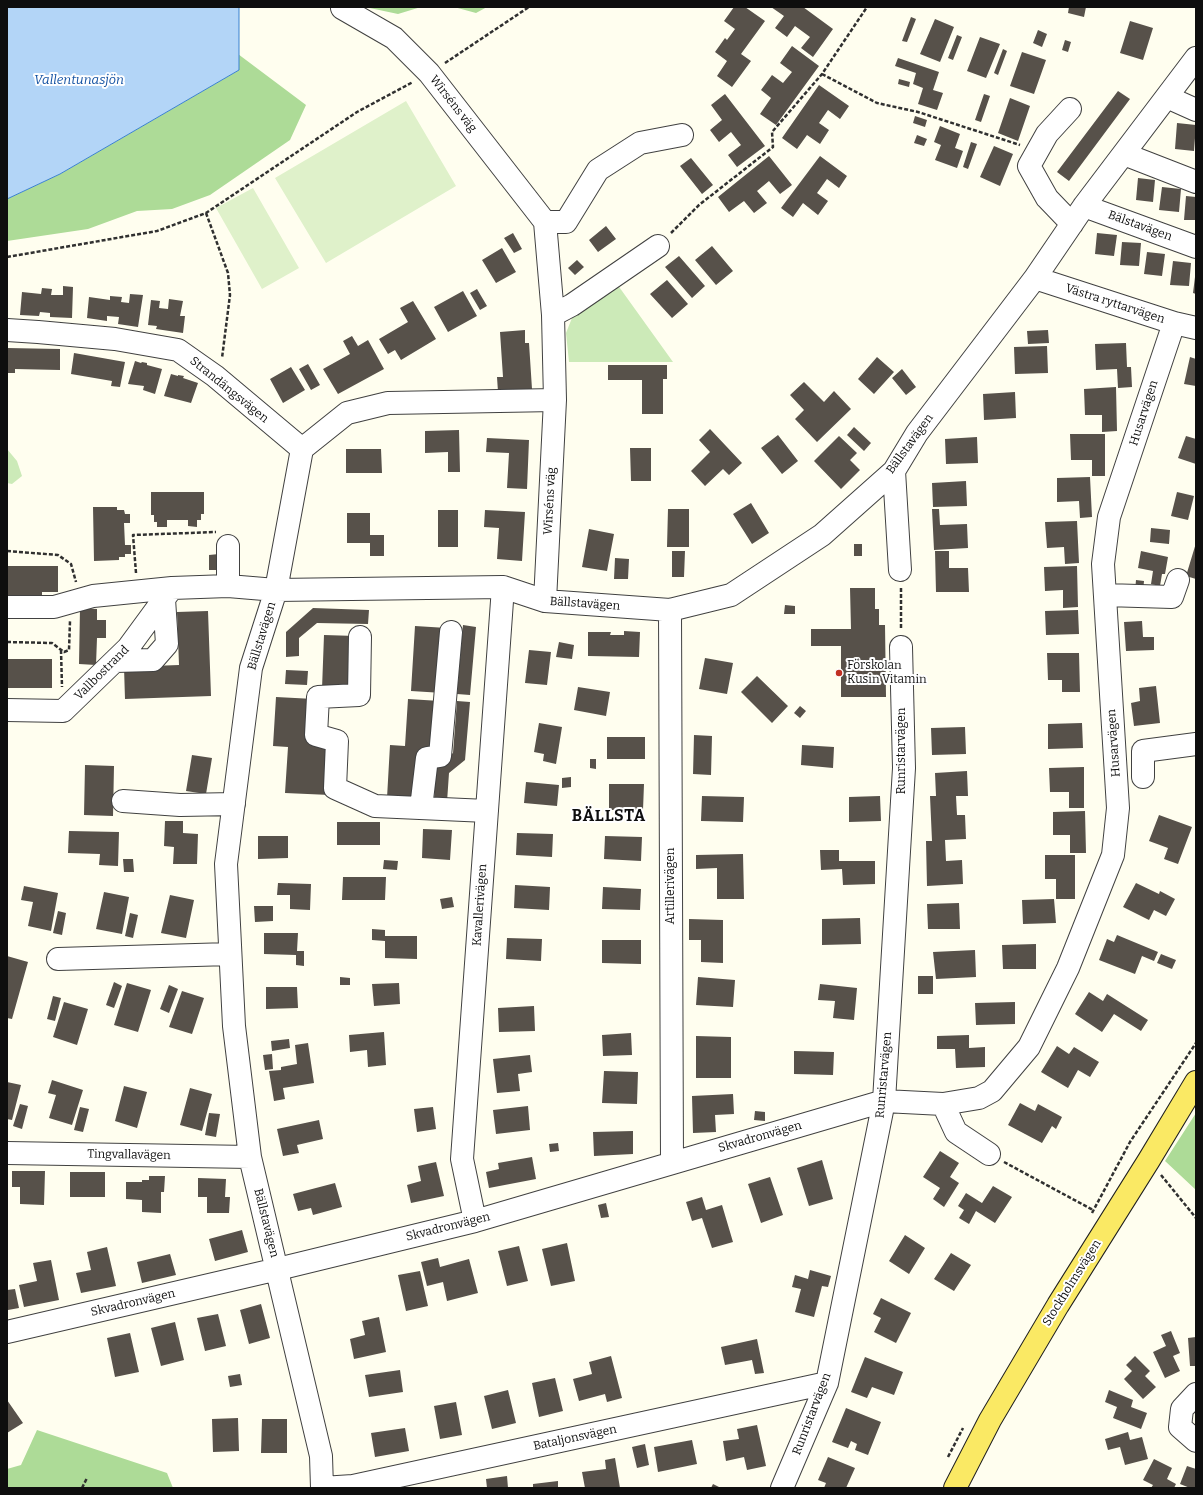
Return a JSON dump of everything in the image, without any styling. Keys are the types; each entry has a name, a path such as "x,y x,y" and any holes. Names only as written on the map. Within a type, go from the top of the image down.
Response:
{"main road":[{"name":"Stockholmsvägen","path":"955,1488 990,1420 1054,1312 1196,1082"}],"street":[{"name":"Wirséns väg","path":"342,8 394,38 429,73 545,222 554,315 555,400 545,601"},
{"name":"Bällstavägen","path":"322,1488 320,1456 278,1269 250,1157 234,1026 230,954 226,864 252,668 276,590 504,588 545,601 670,610 731,595 822,535 894,471 917,433 1035,278 1084,206 1196,58"},
{"path":"1167,97 1196,110"},
{"path":"1070,109 1047,134 1029,166 1047,198 1072,224"},
{"path":"545,222 566,222 598,170 640,143 682,135"},
{"path":"1124,154 1196,182"},
{"name":"Bälstavägen","path":"1084,206 1196,247"},
{"path":"554,315 572,305 658,246"},
{"name":"Västra ryttarvägen","path":"1035,278 1174,323 1196,328"},
{"name":"Husarvägen","path":"884,1101 943,1104 979,1098 992,1091 1030,1047 1068,968 1113,855 1118,808 1103,564 1109,517 1174,323"},
{"name":"Strandängsvägen","path":"7,330 115,339 178,350 215,376 302,449"},
{"path":"7,608 54,607 80,600 137,592 168,593 228,586 276,590 302,449 347,413 388,403 555,400"},
{"path":"894,471 900,570"},
{"path":"223,539 228,586"},
{"path":"1105,595 1172,597 1178,580"},
{"name":"Kavallerivägen","path":"475,1221 462,1159 504,588"},
{"path":"115,661 153,660 167,644 168,593"},
{"name":"Vallbostrand","path":"63,711 128,648 168,593"},
{"name":"Artillerivägen","path":"670,610 672,1163"},
{"path":"422,808 427,758 440,756 451,632"},
{"path":"360,638 359,695 318,697 316,735 337,741 335,788 375,806 487,811"},
{"name":"Runristarvägen","path":"782,1488 827,1383 884,1101 904,768 902,647"},
{"path":"7,710 63,711"},
{"path":"1143,777 1143,752 1196,744"},
{"path":"123,801 180,805 234,804"},
{"path":"58,959 230,954"},
{"name":"Skvadronvägen","path":"7,1332 278,1269 475,1221 884,1101"},
{"path":"943,1104 956,1132 989,1154"},
{"name":"Tingvallavägen","path":"7,1153 250,1157"},
{"name":"Bataljonsvägen","path":"322,1488 353,1486 827,1383"},
{"path":"1196,1394 1182,1409 1180,1426 1196,1441"}],"path":[{"path":"7,257 157,231 206,213 357,112 429,73 529,7"},
{"path":"658,246 699,205 773,147 772,132 822,74 867,7"},
{"path":"822,74 877,103 918,112 1013,144 1039,149"},
{"path":"206,213 228,273 230,295 221,364 215,376"},
{"path":"137,592 133,535 223,539"},
{"path":"7,551 58,555 72,564 80,600 69,650 64,652 52,643 7,642"},
{"path":"900,570 902,647"},
{"path":"62,650 63,711"},
{"path":"1130,1142 1149,1160 1196,1218"},
{"path":"989,1154 1094,1210"},
{"path":"82,1488 87,1478"}],"green space":[{"path":"365,7 421,7 398,14"},
{"path":"454,7 487,7 476,13"},
{"path":"238,54 306,105 290,140 210,195 172,209 137,211 88,229 7,241 7,199 60,174 239,70"},
{"path":"406,101 456,186 326,263 275,178"},
{"path":"253,188 299,268 262,289 216,208"},
{"path":"617,284 673,362 569,362 566,333 574,313"},
{"path":"7,449 17,461 22,476 12,484 7,483"},
{"path":"1196,1113 1196,1190 1165,1161"},
{"path":"37,1430 167,1473 173,1488 7,1488 7,1469 21,1465"}],"water":[{"name":"Vallentunasjön","path":"7,7 239,7 239,70 60,174 7,199"}],"building":[{"path":"734,7 745,7 765,21 741,54 751,61 732,87 717,76 727,61 715,52 725,38 727,40 735,29 724,21"},
{"path":"771,7 803,7 833,29 813,57 801,48 810,37 795,26 787,37 775,28 784,16"},
{"path":"1069,7 1086,7 1084,17 1068,13"},
{"path":"911,17 916,19 907,42 902,41"},
{"path":"935,19 954,27 940,62 920,54"},
{"path":"1130,21 1153,28 1143,60 1120,53"},
{"path":"1038,30 1047,34 1042,47 1033,43"},
{"path":"957,35 962,37 953,60 948,58"},
{"path":"980,37 1000,44 986,78 967,71"},
{"path":"1065,40 1071,42 1068,52 1062,50"},
{"path":"792,46 819,66 776,125 760,114 771,98 761,90 772,75 783,83 792,72 780,63"},
{"path":"1003,49 1007,51 998,75 994,73"},
{"path":"1022,52 1046,60 1034,94 1010,86"},
{"path":"898,58 939,72 933,90 943,93 937,110 918,104 923,88 913,84 916,73 895,66"},
{"path":"899,79 910,82 909,87 898,84"},
{"path":"819,85 849,106 840,119 828,110 819,123 829,130 820,144 807,135 797,149 782,138"},
{"path":"1118,91 1130,99 1069,181 1057,172"},
{"path":"725,94 765,146 737,167 728,155 741,145 731,132 719,142 710,130 722,120 711,105"},
{"path":"984,94 990,96 981,122 975,120"},
{"path":"1010,98 1030,106 1018,141 998,133"},
{"path":"915,116 927,120 925,127 913,123"},
{"path":"1177,123 1196,125 1194,151 1175,149"},
{"path":"940,126 960,134 955,148 963,151 957,168 935,160 941,145 934,142"},
{"path":"917,135 927,139 924,146 914,143"},
{"path":"971,142 977,144 968,169 963,167"},
{"path":"994,146 1013,154 1000,186 980,177"},
{"path":"769,156 792,185 780,194 769,181 757,191 767,203 754,213 744,201 729,212 718,197"},
{"path":"820,156 847,176 839,188 827,179 817,193 828,201 818,215 803,203 793,217 781,208"},
{"path":"691,158 713,185 702,194 680,166"},
{"path":"1138,178 1155,180 1153,202 1136,200"},
{"path":"1162,187 1181,189 1179,212 1159,210"},
{"path":"1186,196 1196,197 1196,220 1184,220"},
{"path":"606,226 616,239 598,252 589,240"},
{"path":"513,233 522,249 514,253 504,238"},
{"path":"1097,233 1117,235 1114,256 1095,254"},
{"path":"1122,242 1141,243 1139,266 1120,265"},
{"path":"712,246 733,271 716,285 695,260"},
{"path":"502,248 516,272 496,283 482,260"},
{"path":"1147,252 1165,254 1162,276 1144,274"},
{"path":"679,256 705,286 692,298 665,267"},
{"path":"577,260 584,267 575,275 568,268"},
{"path":"1173,261 1191,263 1189,286 1170,285"},
{"path":"1196,277 1196,294 1193,293"},
{"path":"667,280 688,304 672,318 650,294"},
{"path":"63,286 73,287 72,318 50,317 50,313 40,312 39,316 20,315 22,292 41,294 42,288 52,289 51,295 63,295"},
{"path":"477,289 487,306 480,310 470,293"},
{"path":"463,291 477,316 448,332 434,307"},
{"path":"130,294 143,295 138,327 118,324 119,317 107,316 107,321 87,318 89,297 110,300 110,296 122,297 121,302 129,303"},
{"path":"169,299 183,301 180,316 185,316 183,333 156,329 157,326 148,325 151,300 160,301 159,308 168,309"},
{"path":"413,301 436,339 401,360 395,350 388,354 379,339 408,322 400,308"},
{"path":"525,330 525,343 529,343 532,389 498,392 497,377 503,377 500,332"},
{"path":"1048,330 1049,343 1028,344 1027,331"},
{"path":"352,336 358,346 368,340 384,369 338,394 323,369 350,354 343,341"},
{"path":"1126,343 1127,367 1131,367 1132,387 1118,388 1117,369 1096,370 1095,344"},
{"path":"1047,346 1048,373 1015,374 1014,347"},
{"path":"7,348 60,349 60,370 15,369 15,373 7,373"},
{"path":"74,353 125,362 120,387 111,386 112,381 71,374"},
{"path":"877,357 894,372 874,394 858,379"},
{"path":"1190,357 1196,359 1196,386 1184,384"},
{"path":"135,361 147,363 147,365 162,369 155,394 143,390 144,386 128,384"},
{"path":"308,364 320,385 311,390 299,369"},
{"path":"608,365 667,365 667,379 663,379 663,414 642,414 642,380 608,380"},
{"path":"291,367 305,390 283,403 270,379"},
{"path":"902,369 916,387 906,395 892,378"},
{"path":"171,374 184,376 183,378 198,383 191,403 164,396"},
{"path":"804,382 824,402 834,391 851,409 817,442 795,419 804,410 790,395"},
{"path":"1116,387 1117,431 1102,432 1102,415 1085,415 1084,389"},
{"path":"1015,392 1016,418 984,420 983,394"},
{"path":"854,427 871,443 864,451 847,435"},
{"path":"710,429 742,463 729,475 723,469 705,486 691,471 710,452 699,440"},
{"path":"459,430 460,472 448,472 448,452 425,453 425,431"},
{"path":"1070,434 1105,434 1105,476 1092,476 1092,460 1071,460"},
{"path":"778,435 798,461 782,474 761,448"},
{"path":"839,436 857,453 850,460 860,470 841,489 814,461"},
{"path":"1186,436 1196,439 1196,464 1178,458"},
{"path":"977,437 978,463 946,464 945,439"},
{"path":"487,438 529,440 527,489 507,488 509,453 486,452"},
{"path":"630,448 651,448 651,481 631,481"},
{"path":"346,449 381,449 382,473 346,473"},
{"path":"1090,477 1092,517 1080,518 1079,501 1057,502 1057,478"},
{"path":"966,481 967,506 933,507 932,483"},
{"path":"151,492 204,492 204,514 201,514 201,520 197,520 197,527 188,526 188,520 167,520 167,527 157,527 157,522 154,522 154,515 151,515"},
{"path":"1177,492 1194,496 1188,520 1171,516"},
{"path":"751,503 769,533 752,544 733,514"},
{"path":"93,507 117,507 117,510 124,510 125,514 130,514 130,523 124,523 125,545 131,545 131,554 125,554 125,557 119,557 119,560 94,561"},
{"path":"668,509 689,509 689,547 667,547"},
{"path":"932,509 939,509 940,525 967,524 968,548 934,550"},
{"path":"438,510 458,510 458,547 438,547"},
{"path":"485,510 525,512 522,561 497,559 499,528 484,527"},
{"path":"347,513 370,513 370,535 384,535 384,556 370,556 370,543 347,543"},
{"path":"1077,521 1079,563 1065,564 1064,547 1047,548 1045,522"},
{"path":"1151,528 1170,530 1169,544 1150,542"},
{"path":"589,529 614,534 607,571 582,567"},
{"path":"1196,543 1196,579 1186,576"},
{"path":"854,544 862,544 862,556 854,556"},
{"path":"672,551 685,551 684,577 672,577"},
{"path":"935,551 949,551 949,568 968,568 969,592 936,592"},
{"path":"1141,551 1168,557 1165,574 1162,574 1160,586 1151,584 1153,571 1138,568"},
{"path":"219,554 220,570 209,570 209,555"},
{"path":"615,558 629,559 628,579 614,579"},
{"path":"7,566 58,566 58,592 42,592 42,597 7,597"},
{"path":"1077,566 1078,607 1063,608 1063,590 1045,591 1044,567"},
{"path":"1136,580 1144,581 1143,592 1135,591"},
{"path":"850,588 875,588 875,609 879,609 879,625 885,625 886,697 841,697 841,646 811,646 811,629 851,629"},
{"path":"785,605 795,606 795,614 784,614"},
{"path":"80,608 97,609 97,620 106,620 106,638 97,638 96,665 79,664"},
{"path":"313,608 369,610 368,624 317,623 299,638 299,656 286,657 286,632"},
{"path":"1078,610 1079,634 1046,635 1045,611"},
{"path":"208,611 211,696 125,699 124,667 179,665 177,612"},
{"path":"1142,621 1143,637 1154,637 1154,650 1126,651 1124,622"},
{"path":"463,625 476,627 470,695 457,694"},
{"path":"415,626 447,628 443,693 411,691"},
{"path":"624,631 640,632 639,657 588,656 588,632 611,632 610,635 624,635"},
{"path":"324,635 356,636 355,690 322,689"},
{"path":"559,642 574,645 572,659 556,657"},
{"path":"529,650 551,652 547,685 525,683"},
{"path":"1047,653 1079,653 1080,692 1062,692 1062,680 1048,680"},
{"path":"705,658 733,663 727,694 699,689"},
{"path":"7,659 52,659 52,688 7,688"},
{"path":"286,670 308,671 307,685 285,684"},
{"path":"757,676 788,706 772,723 741,692"},
{"path":"1156,686 1160,723 1134,726 1131,703 1140,701 1139,688"},
{"path":"578,687 610,692 606,716 574,710"},
{"path":"276,697 314,699 334,742 330,795 285,793 288,747 273,746"},
{"path":"408,699 440,701 420,800 387,798 390,745 405,746"},
{"path":"457,701 470,702 465,760 449,773 447,802 434,801 436,766 453,753"},
{"path":"800,706 806,711 800,718 794,713"},
{"path":"539,723 562,727 556,764 543,761 544,754 534,752"},
{"path":"1082,723 1083,748 1048,749 1048,724"},
{"path":"965,727 966,754 932,755 931,728"},
{"path":"694,735 712,736 711,775 693,774"},
{"path":"607,737 645,737 645,759 607,759"},
{"path":"802,745 834,747 833,768 801,765"},
{"path":"192,755 212,758 206,794 186,791"},
{"path":"590,759 596,759 596,769 590,768"},
{"path":"85,765 114,766 113,816 84,815"},
{"path":"1084,767 1084,808 1069,808 1069,792 1050,792 1049,768"},
{"path":"967,771 968,796 956,796 957,815 965,815 966,839 945,840 946,861 962,860 963,884 927,886 926,841 932,841 930,796 936,796 935,773"},
{"path":"571,777 571,787 562,788 562,778"},
{"path":"526,782 559,785 557,806 524,803"},
{"path":"609,784 644,784 643,810 609,810"},
{"path":"702,796 744,797 743,822 701,821"},
{"path":"880,796 881,821 849,822 849,797"},
{"path":"1085,811 1086,853 1070,853 1070,835 1053,835 1053,812"},
{"path":"1159,815 1192,827 1178,864 1164,859 1168,848 1149,841"},
{"path":"165,821 183,821 183,833 198,834 197,864 173,864 174,847 164,846"},
{"path":"337,822 380,822 380,845 337,845"},
{"path":"423,829 452,830 450,860 422,858"},
{"path":"69,831 119,832 118,866 99,865 100,854 68,853"},
{"path":"517,833 553,834 552,857 516,855"},
{"path":"258,836 288,836 288,858 258,859"},
{"path":"605,836 642,837 641,861 604,859"},
{"path":"820,850 839,850 839,861 875,861 875,884 843,885 842,869 821,870"},
{"path":"743,854 744,899 717,899 717,868 696,869 696,855"},
{"path":"1045,855 1075,855 1075,899 1056,899 1056,879 1045,879"},
{"path":"123,859 133,859 134,872 124,872"},
{"path":"384,860 398,861 397,870 383,869"},
{"path":"343,877 386,877 385,900 342,900"},
{"path":"278,883 311,884 310,910 290,909 290,895 277,895"},
{"path":"1136,883 1159,894 1160,891 1175,899 1166,916 1154,910 1149,920 1123,907"},
{"path":"515,885 550,887 549,910 514,908"},
{"path":"24,886 58,893 51,931 28,926 33,902 21,900"},
{"path":"603,887 641,889 640,910 602,909"},
{"path":"104,892 129,897 122,934 96,929"},
{"path":"170,895 194,900 186,938 161,933"},
{"path":"452,897 454,907 442,909 440,899"},
{"path":"1054,899 1056,923 1023,924 1022,900"},
{"path":"959,903 960,929 928,929 927,904"},
{"path":"254,906 273,906 273,921 255,922"},
{"path":"58,911 66,913 62,935 53,933"},
{"path":"130,913 138,915 133,938 125,936"},
{"path":"860,918 861,944 822,945 822,919"},
{"path":"689,919 723,920 723,963 701,962 701,940 689,940"},
{"path":"372,929 385,930 385,936 417,936 417,959 385,958 385,941 372,940"},
{"path":"264,933 298,933 297,951 304,951 304,966 296,965 296,955 264,954"},
{"path":"1117,935 1158,952 1154,961 1142,956 1135,974 1099,960 1107,939 1114,942"},
{"path":"507,938 542,939 541,961 506,959"},
{"path":"602,940 641,940 641,964 602,963"},
{"path":"1036,944 1036,969 1003,969 1002,945"},
{"path":"975,950 976,977 936,979 933,952"},
{"path":"1161,954 1176,960 1172,969 1157,963"},
{"path":"7,956 28,962 12,1019 7,1018"},
{"path":"918,976 933,976 933,994 918,994"},
{"path":"340,977 350,978 350,985 340,985"},
{"path":"698,977 735,980 733,1007 696,1005"},
{"path":"114,982 122,986 114,1008 106,1005"},
{"path":"127,983 151,990 138,1032 114,1025"},
{"path":"399,983 400,1004 374,1006 372,984"},
{"path":"820,984 857,988 854,1020 833,1018 835,1001 818,1000"},
{"path":"169,985 178,989 169,1013 160,1009"},
{"path":"266,987 297,987 298,1008 266,1009"},
{"path":"182,991 204,998 192,1034 169,1027"},
{"path":"1089,992 1103,1001 1107,994 1148,1020 1141,1031 1114,1014 1102,1032 1075,1014"},
{"path":"53,996 61,998 55,1021 47,1019"},
{"path":"64,1002 88,1009 77,1045 53,1037"},
{"path":"1015,1002 1015,1024 976,1025 975,1003"},
{"path":"534,1006 535,1031 499,1032 498,1008"},
{"path":"384,1032 386,1065 368,1067 367,1050 350,1052 349,1035"},
{"path":"631,1033 632,1055 603,1056 602,1035"},
{"path":"969,1035 969,1048 985,1047 985,1067 956,1068 955,1049 937,1049 937,1036"},
{"path":"696,1036 731,1037 731,1078 696,1078"},
{"path":"289,1039 290,1048 272,1051 271,1041"},
{"path":"308,1043 314,1083 283,1088 285,1099 274,1101 269,1071 281,1070 281,1067 297,1064 295,1045"},
{"path":"1057,1046 1069,1054 1074,1047 1099,1062 1090,1077 1078,1070 1068,1088 1041,1072"},
{"path":"794,1051 834,1052 833,1075 794,1074"},
{"path":"272,1054 273,1069 265,1070 263,1055"},
{"path":"530,1055 532,1072 518,1074 520,1091 497,1093 493,1059"},
{"path":"604,1071 638,1072 637,1104 602,1103"},
{"path":"52,1080 83,1090 72,1125 49,1118 56,1095 48,1093"},
{"path":"7,1082 21,1085 12,1120 7,1119"},
{"path":"124,1086 147,1092 137,1128 115,1121"},
{"path":"190,1088 212,1094 202,1131 180,1125"},
{"path":"733,1094 734,1114 715,1115 716,1132 693,1133 692,1096"},
{"path":"1020,1103 1035,1111 1038,1104 1062,1117 1056,1129 1052,1126 1042,1143 1008,1125"},
{"path":"20,1104 28,1106 22,1129 13,1126"},
{"path":"528,1106 530,1130 496,1134 493,1110"},
{"path":"80,1107 89,1109 83,1132 74,1130"},
{"path":"433,1107 436,1129 417,1132 414,1109"},
{"path":"755,1111 765,1112 765,1121 754,1120"},
{"path":"209,1113 220,1114 216,1137 205,1135"},
{"path":"319,1120 323,1139 297,1145 299,1153 283,1156 277,1129"},
{"path":"633,1131 633,1154 594,1156 593,1132"},
{"path":"558,1143 559,1151 550,1152 549,1144"},
{"path":"940,1151 959,1163 950,1177 959,1183 944,1207 933,1199 940,1188 923,1177"},
{"path":"532,1157 536,1179 489,1188 486,1172 499,1169 498,1163"},
{"path":"822,1160 833,1199 809,1206 797,1168"},
{"path":"436,1162 444,1196 411,1203 407,1185 421,1181 418,1166"},
{"path":"12,1171 45,1171 44,1205 20,1204 20,1187 12,1187"},
{"path":"70,1172 105,1172 105,1197 70,1197"},
{"path":"149,1176 165,1176 164,1192 161,1192 161,1213 142,1212 142,1200 126,1199 126,1182 142,1182 142,1180 149,1180"},
{"path":"770,1177 783,1215 761,1223 748,1184"},
{"path":"198,1178 226,1179 225,1197 230,1197 229,1213 207,1213 207,1197 198,1197"},
{"path":"335,1183 342,1207 313,1215 311,1208 298,1211 293,1194"},
{"path":"993,1186 1012,1197 995,1223 976,1211 969,1224 959,1218 964,1210 958,1206 966,1193 982,1203"},
{"path":"702,1197 706,1210 722,1205 733,1242 712,1248 702,1218 692,1221 686,1202"},
{"path":"606,1203 609,1217 601,1218 598,1205"},
{"path":"242,1230 248,1252 215,1261 209,1239"},
{"path":"905,1235 925,1248 909,1274 889,1261"},
{"path":"567,1243 575,1281 551,1286 542,1249"},
{"path":"519,1246 528,1281 507,1286 498,1251"},
{"path":"107,1247 116,1286 81,1293 76,1273 91,1270 87,1252"},
{"path":"951,1253 971,1265 954,1291 934,1279"},
{"path":"170,1254 176,1275 142,1283 137,1262"},
{"path":"438,1258 440,1267 469,1259 478,1293 447,1301 443,1282 427,1286 421,1262"},
{"path":"51,1260 59,1300 24,1307 19,1285 37,1281 33,1263"},
{"path":"810,1270 831,1276 828,1287 822,1286 814,1317 795,1312 801,1289 792,1287 795,1275 808,1279"},
{"path":"420,1271 428,1306 406,1311 398,1275"},
{"path":"15,1289 19,1308 8,1310 7,1290"},
{"path":"881,1298 911,1313 896,1343 874,1332 881,1318 873,1314"},
{"path":"261,1304 270,1338 249,1344 240,1310"},
{"path":"218,1314 226,1346 205,1351 197,1318"},
{"path":"379,1317 386,1352 354,1359 350,1339 365,1335 362,1321"},
{"path":"175,1322 184,1360 161,1366 151,1328"},
{"path":"1171,1331 1180,1353 1173,1356 1180,1371 1165,1378 1153,1352 1166,1346 1161,1335"},
{"path":"130,1333 139,1372 115,1377 107,1338"},
{"path":"1196,1337 1196,1366 1190,1366 1188,1338"},
{"path":"757,1339 764,1373 755,1374 752,1360 725,1365 721,1347"},
{"path":"611,1356 622,1398 607,1402 605,1394 579,1401 573,1379 592,1374 589,1362"},
{"path":"1135,1356 1150,1371 1145,1376 1156,1387 1143,1399 1124,1379 1132,1371 1126,1365"},
{"path":"865,1357 903,1372 894,1395 872,1387 867,1398 851,1392"},
{"path":"400,1370 403,1392 369,1397 365,1375"},
{"path":"240,1374 242,1385 230,1387 228,1376"},
{"path":"555,1378 563,1411 539,1417 532,1383"},
{"path":"508,1390 516,1423 492,1429 484,1396"},
{"path":"1109,1390 1133,1400 1131,1407 1147,1413 1141,1429 1113,1418 1117,1407 1105,1402"},
{"path":"7,1400 23,1423 7,1433"},
{"path":"456,1402 462,1435 440,1439 434,1406"},
{"path":"846,1408 881,1422 868,1455 855,1450 857,1444 851,1441 848,1448 832,1442"},
{"path":"238,1418 239,1451 213,1452 212,1419"},
{"path":"262,1419 287,1419 287,1453 261,1453"},
{"path":"757,1425 766,1466 747,1470 744,1457 726,1461 723,1441 739,1439 737,1429"},
{"path":"405,1428 409,1451 375,1457 371,1433"},
{"path":"1128,1432 1130,1440 1142,1437 1148,1459 1125,1465 1120,1447 1108,1450 1105,1439"},
{"path":"692,1440 697,1464 658,1472 654,1447"},
{"path":"645,1444 649,1465 637,1468 632,1447"},
{"path":"828,1457 855,1468 846,1488 824,1488 826,1483 818,1480"},
{"path":"615,1458 620,1488 585,1488 582,1472 606,1469 605,1460"},
{"path":"1154,1459 1172,1468 1167,1479 1176,1484 1174,1488 1151,1488 1153,1485 1143,1480"},
{"path":"1187,1466 1196,1469 1196,1488 1190,1488 1180,1484"},
{"path":"507,1476 508,1488 487,1488 486,1479"},
{"path":"558,1481 558,1488 533,1488 533,1484"},
{"path":"713,1484 721,1488 711,1488"}],"place":[{"name":"Förskolan Kusin Vitamin","path":"839,673"}],"district":[{"name":"BÄLLSTA","path":"609,817"}]}
